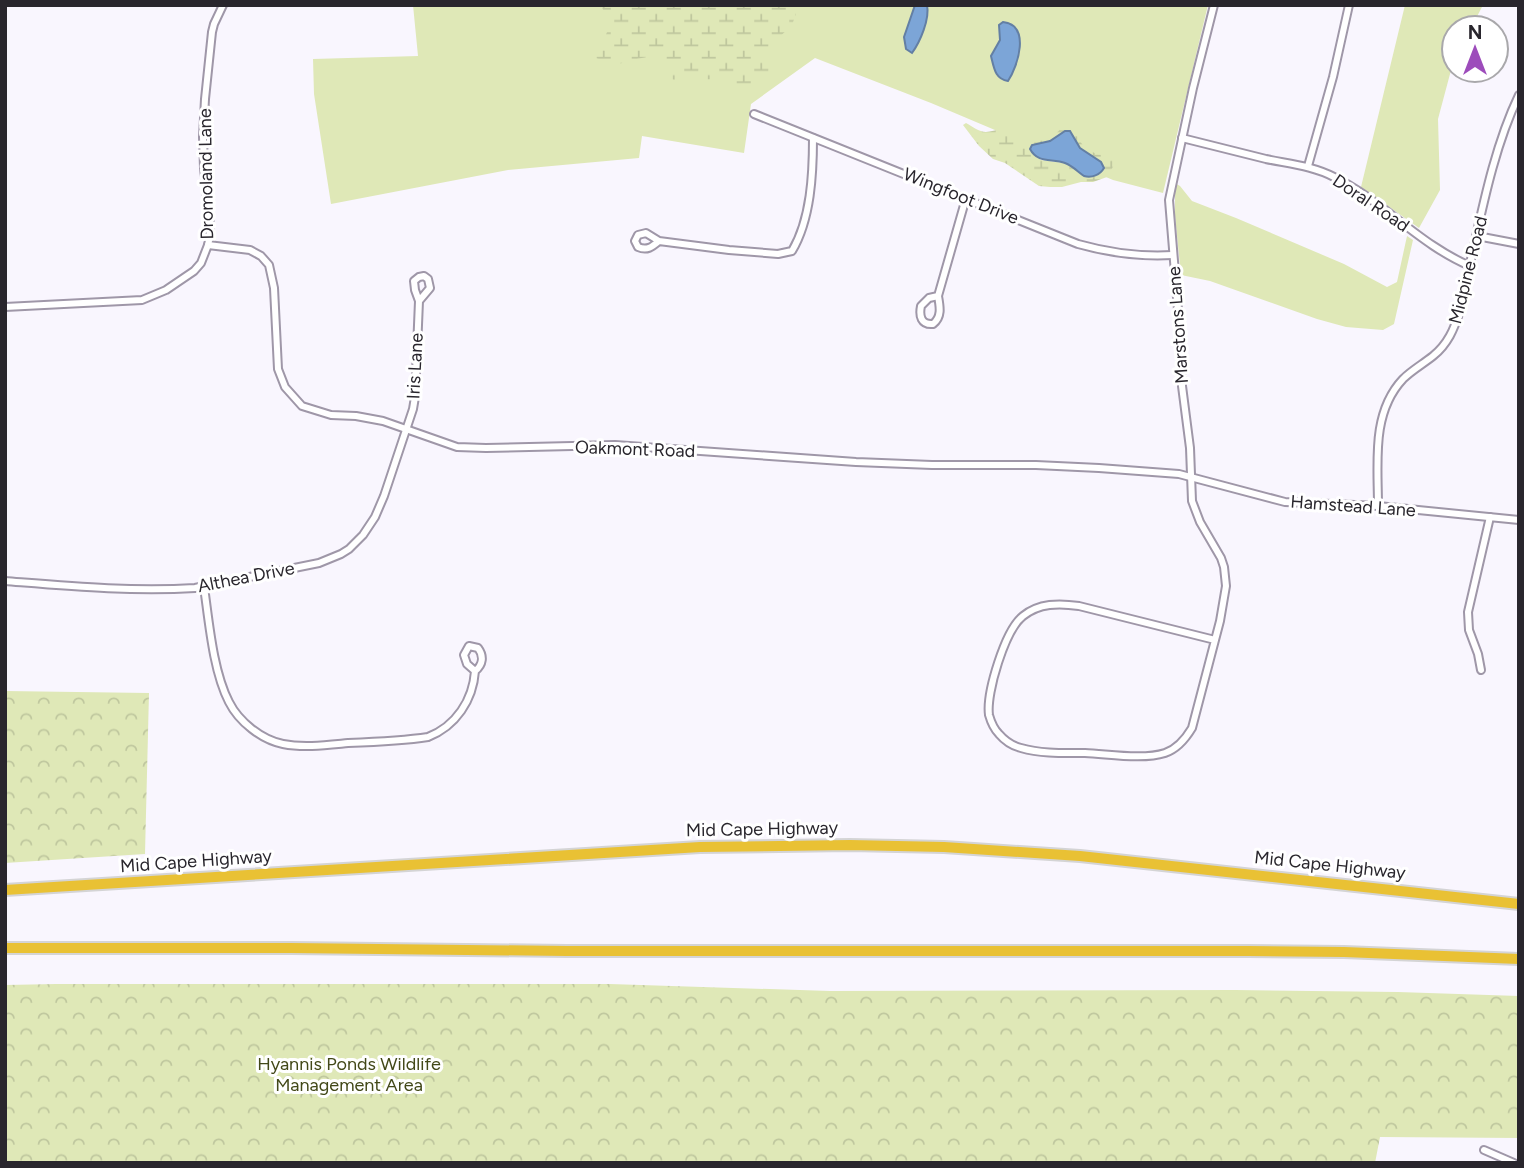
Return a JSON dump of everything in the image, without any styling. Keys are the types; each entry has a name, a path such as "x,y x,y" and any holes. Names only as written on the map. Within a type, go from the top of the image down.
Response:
{"highway":[{"name":"Mid Cape Highway","path":"5,890 700,847 850,845 1080,856 1519,904"},
{"path":"5,948 1248,951 1519,958"}],"street":[{"name":"Dromoland Lane","path":"5,307 131,302 166,290 201,263 208,245 210,226 204,168 205,99 212,33 223,5"},
{"name":"Marstons Lane","path":"1214,5 1169,200 1192,501 1195,512 1218,552 1224,568 1226,586 1215,640 1192,728 1186,737 1167,753 1147,756 1031,751 1018,748 1007,741 998,733 989,716 990,697 1006,639 1022,617 1037,608 1056,604 1079,606 1215,640"},
{"path":"1308,166 1333,77 1349,5"},
{"name":"Midpine Road","path":"1378,506 1378,442 1387,404 1392,393 1406,377 1442,348 1450,338 1460,310 1501,139 1519,95"},
{"name":"Wingfoot Drive","path":"754,114 1088,247 1129,255 1173,255"},
{"path":"659,241 778,254 792,251 799,239 806,215 813,138"},
{"name":"Doral Road","path":"1182,138 1270,160 1308,166 1332,176 1355,189 1446,255 1470,266"},
{"path":"938,296 929,298 921,306 922,321 929,325 937,321 940,313 938,296 966,198"},
{"path":"1477,236 1519,244"},
{"name":"Oakmont Road","path":"208,245 250,250 261,256 269,265 274,288 278,369 293,398 314,410 331,415 383,421 449,445 471,448 615,445 866,462 1067,466 1159,472 1191,477"},
{"name":"Iris Lane","path":"407,430 415,397 419,301"},
{"name":"Althea Drive","path":"5,582 176,589 204,587 319,563 349,549 363,535 380,508 407,430"},
{"name":"Hamstead Lane","path":"1191,477 1285,502 1378,506 1519,520"},
{"path":"1481,670 1470,635 1468,612 1490,517"},
{"path":"204,587 216,661 228,701 240,717 263,737 272,741 320,745 429,737 444,729 465,706 475,671"},
{"path":"1484,1150 1514,1163"}],"green space":[{"path":"413,5 1208,5 1163,193 1113,180 931,103 815,58 751,104 744,153 642,136 639,158 508,170 331,204 314,94 313,59 418,56"},
{"path":"601,5 799,5 792,25 767,49 764,57 772,69 746,90 727,81 670,79 664,70 663,60 657,58 646,57 617,64 594,58 592,51 608,30"},
{"path":"1405,5 1483,5 1478,14 1440,14 1440,84 1447,84 1438,119 1440,190 1419,228 1361,187"},
{"path":"1067,122 1073,123 1080,128 1080,138 1085,147 1104,154 1114,147 1120,155 1107,177 1062,187 1039,186 1005,163 993,159 963,125 966,123 983,132 1002,130 1037,141 1050,138","holes":["1059,135 1077,143 1104,168 1081,175 1065,163 1041,160 1030,149 1032,145 1050,141"]},
{"path":"1175,183 1192,201 1344,264 1387,287 1397,282 1407,236 1413,240 1394,324 1383,330 1346,327 1210,281 1181,275 1175,216"},
{"path":"5,691 149,693 145,854 5,863"},
{"name":"Hyannis Ponds Wildlife Management Area","path":"610,984 830,991 1235,990 1519,996 1519,1138 1380,1137 1375,1163 5,1163 5,985"}],"water":[{"path":"915,5 927,5 928,11 924,30 912,53 906,49 904,37"},
{"path":"1003,22 1012,25 1020,38 1018,57 1008,81 998,75 991,56 1000,40 999,25"},
{"path":"1065,131 1070,131 1080,148 1101,162 1104,168 1100,172 1093,176 1084,176 1065,163 1046,160 1033,154 1030,149 1032,145 1050,141"}]}
